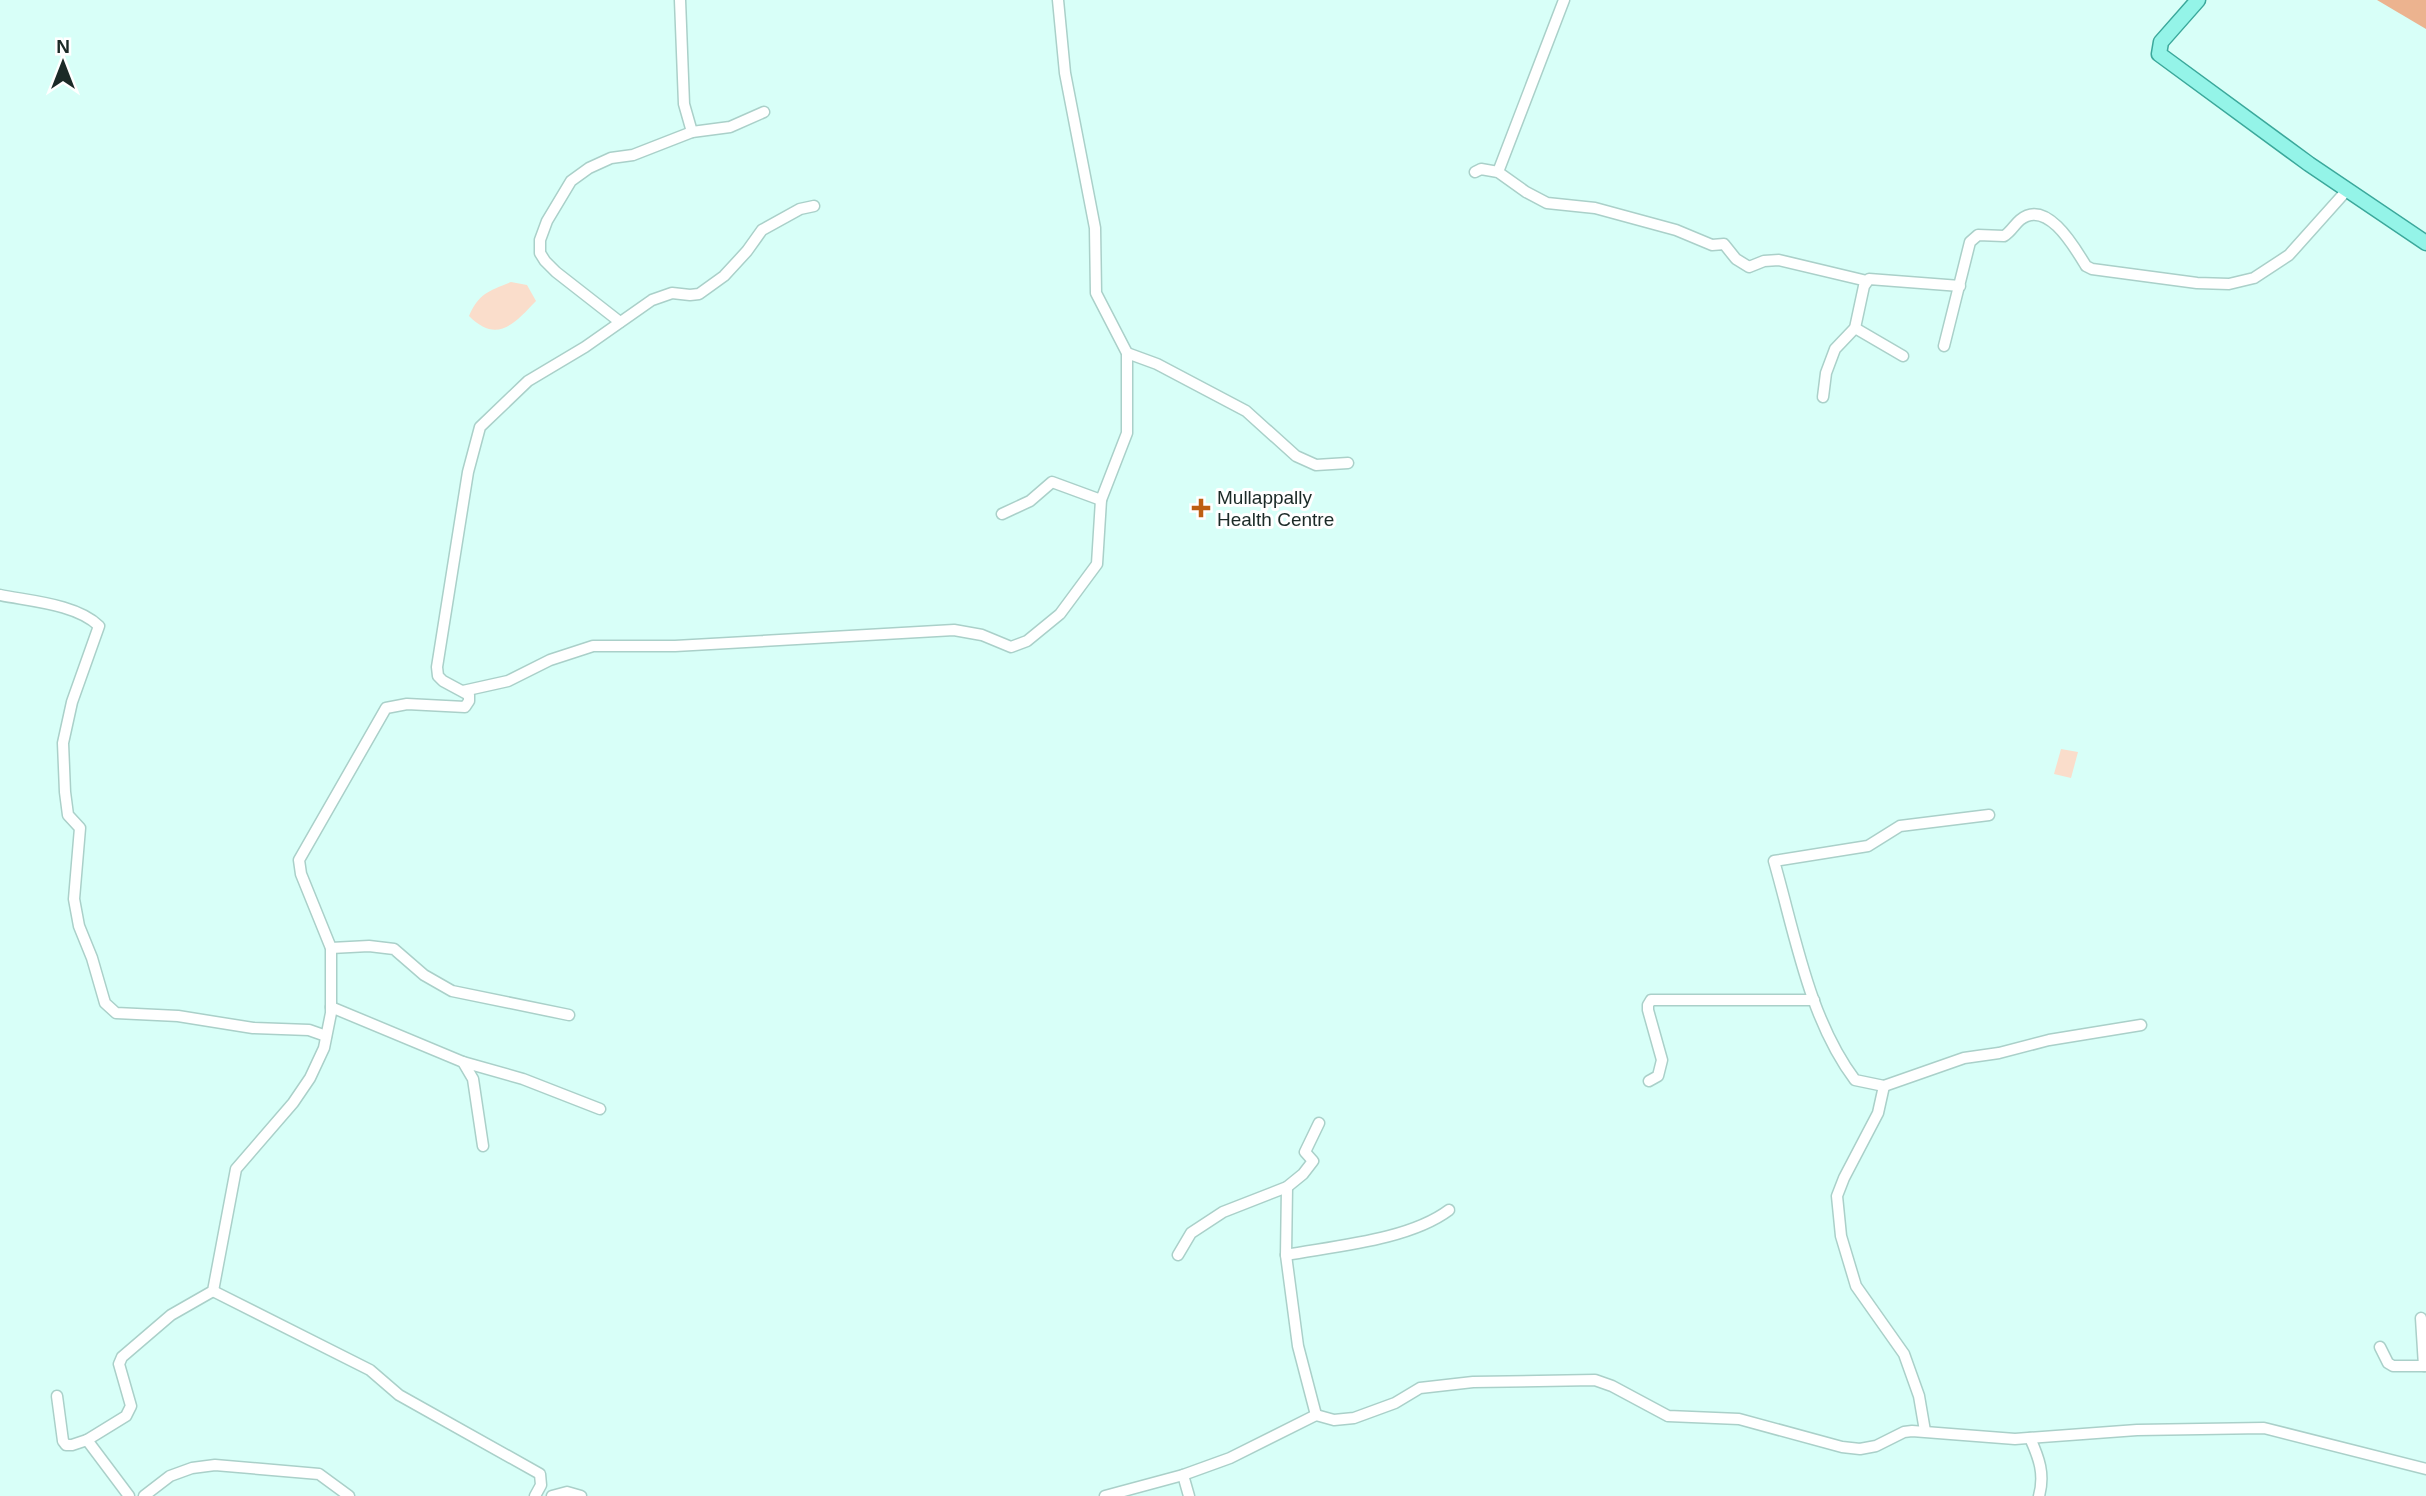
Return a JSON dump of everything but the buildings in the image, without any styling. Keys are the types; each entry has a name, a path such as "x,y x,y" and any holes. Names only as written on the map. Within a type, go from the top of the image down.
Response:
{"main road":[{"path":"2198,0 2161,42 2159,54 2309,164 2426,243"}],"street":[{"path":"680,0 684,104 692,132"},
{"path":"463,691 509,681 550,660 593,646 675,646 954,630 982,635 1011,647 1027,641 1060,614 1097,564 1101,499 1127,433 1127,354 1096,293 1095,228 1065,74 1058,0"},
{"path":"1498,172 1564,0"},
{"path":"620,322 545,261 540,253 540,240 547,221 571,181 589,168 611,158 633,155 692,132 730,127 764,113"},
{"path":"1475,172 1481,169 1498,172 1547,203 1595,208 1676,230 1712,245 1724,244 1736,259 1749,267 1764,261 1779,260 1867,281 1960,285"},
{"path":"1944,346 1972,238 1978,235 2004,236 2020,220 2036,215 2052,221 2086,266 2092,269 2197,283 2229,284 2255,278 2289,255 2348,189"},
{"path":"213,1292 236,1169 304,1086 324,1048 331,1007 331,948 301,874 299,860 386,708 407,704 465,707 469,701 469,695 438,676 437,667 468,472 480,427 528,381 585,347 652,300 672,293 699,294 724,276 762,230 800,209 814,206"},
{"path":"1824,397 1826,373 1835,349 1855,328 1867,281"},
{"path":"1855,328 1903,356"},
{"path":"1127,354 1157,364 1246,411 1296,456 1316,465 1348,463"},
{"path":"1002,514 1030,501 1052,481 1101,499"},
{"path":"0,595 58,606 93,620 99,626 72,702 63,743 68,815 80,828 74,899 79,926 105,1003 116,1013 178,1016 253,1028 309,1031 326,1036"},
{"path":"1989,814 1900,826 1868,846 1774,861 1814,1000 1842,1063 1855,1080 1884,1086 1964,1058 1999,1054 2049,1040 2141,1025"},
{"path":"331,948 369,946 394,949 424,975 452,990 569,1015"},
{"path":"1649,1081 1658,1076 1662,1060 1648,1010 1651,1000 1814,1000"},
{"path":"331,1007 463,1062 523,1079 600,1109"},
{"path":"463,1062 473,1079 483,1146"},
{"path":"1884,1086 1878,1113 1843,1178 1837,1196 1841,1236 1856,1286 1904,1354 1919,1396 1925,1431"},
{"path":"1178,1255 1191,1233 1223,1212 1287,1188 1303,1174 1313,1161 1305,1152 1319,1123"},
{"path":"1287,1188 1286,1255 1298,1346 1317,1415"},
{"path":"1286,1255 1410,1231 1435,1221 1449,1210"},
{"path":"57,1396 63,1441 66,1445 87,1440 126,1416 131,1406 119,1364 122,1357 171,1315 213,1292"},
{"path":"213,1292 370,1370 399,1395 540,1474 541,1485 535,1496"},
{"path":"2381,1347 2388,1363 2393,1366 2425,1366 2421,1318"},
{"path":"1105,1496 1183,1475 1230,1458 1317,1415 1334,1420 1354,1418 1395,1403 1420,1388 1473,1382 1595,1380 1612,1386 1668,1416 1739,1419 1860,1449 1876,1446 1904,1432 1925,1431 2015,1439 2137,1430 2264,1428 2426,1469"},
{"path":"2031,1438 2041,1462 2042,1485 2039,1496"},
{"path":"87,1440 129,1496"},
{"path":"144,1496 170,1476 192,1468 215,1465 319,1474 349,1496"},
{"path":"1183,1475 1189,1496"},
{"path":"552,1496 567,1492 581,1496"}],"shaded area":[{"path":"2377,0 2426,0 2426,29"},
{"path":"511,282 527,285 536,301 513,323 497,330 488,329 469,316 477,302 486,294"},
{"path":"2061,749 2078,752 2071,778 2054,774"}],"place":[{"name":"Mullappally Health Centre","path":"1201,508"}]}
